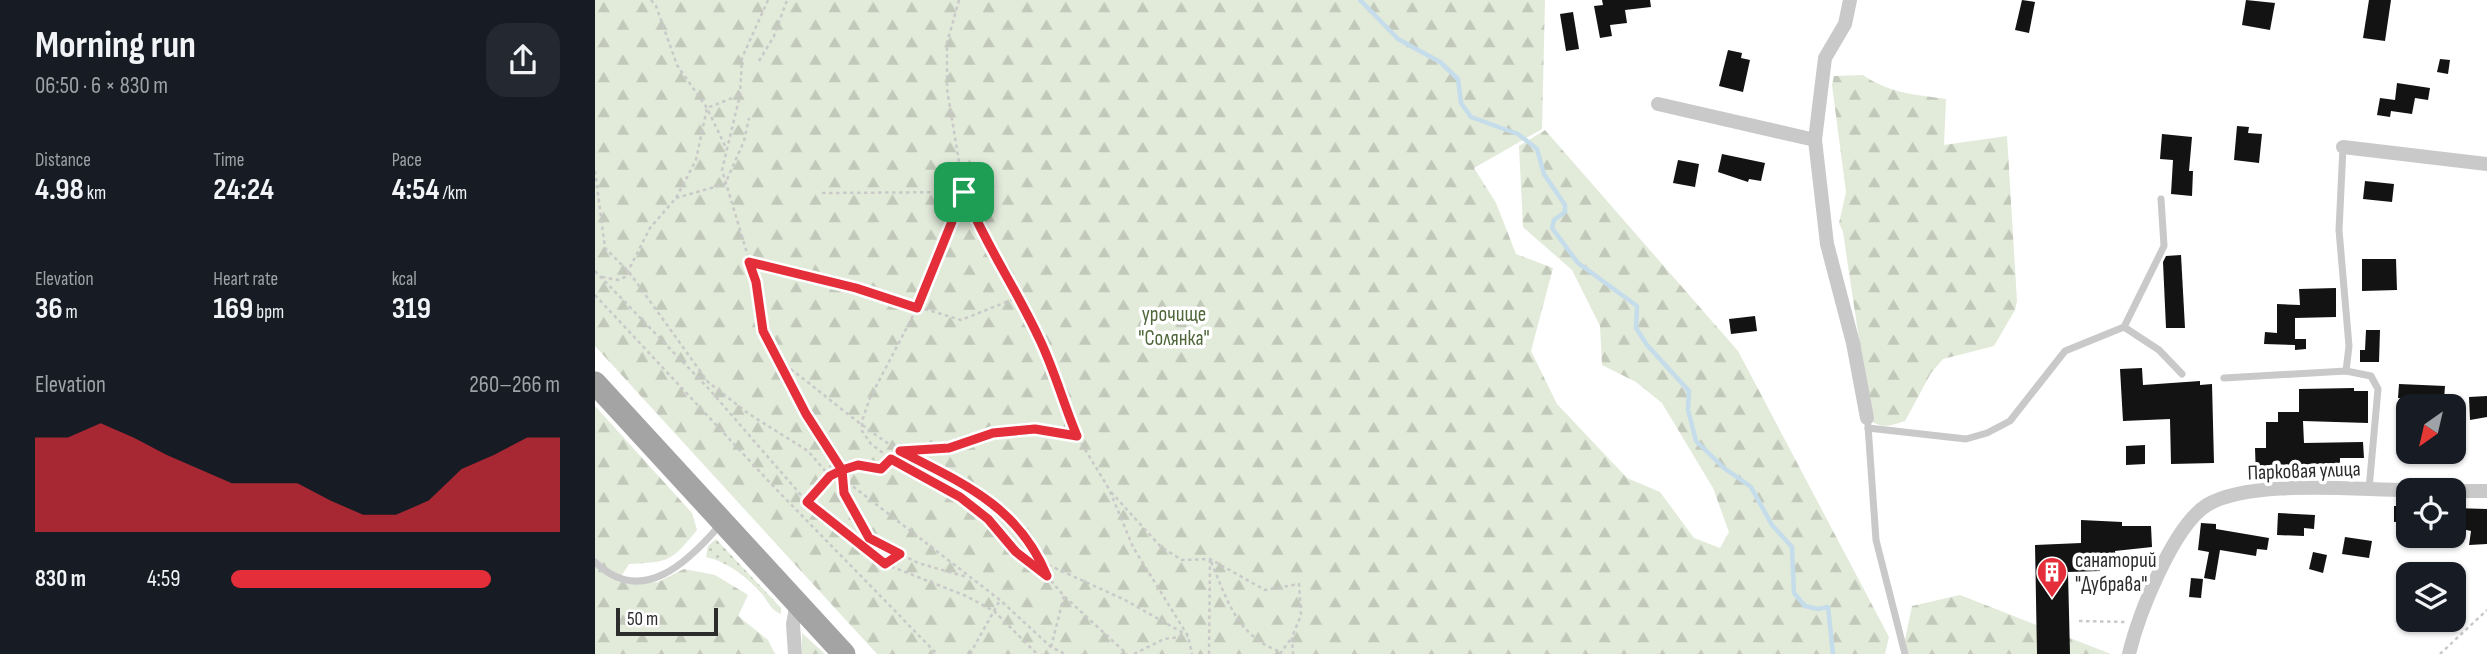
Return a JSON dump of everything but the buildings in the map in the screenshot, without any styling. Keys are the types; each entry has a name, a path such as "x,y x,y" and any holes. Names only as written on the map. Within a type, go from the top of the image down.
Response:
{"main road":[{"path":"595,383 844,654"}],"street":[{"path":"1850,0 1845,24 1825,58 1815,141 1828,244 1853,343 1867,423"},
{"path":"1658,104 1815,141"},
{"path":"2343,147 2487,164"},
{"name":"Парковая улица","path":"2129,654 2137,622 2168,555 2193,517 2208,504 2235,495 2271,489 2396,490"},
{"path":"2466,491 2487,491"},
{"path":"795,654 793,624 797,603"}],"lane":[{"path":"2343,147 2339,230 2349,346 2346,371"},
{"path":"1905,654 1875,540 1867,423 1966,439 1987,433 2010,421 2065,351 2124,327 2164,246 2161,199"},
{"path":"2124,327 2159,350 2182,374"},
{"path":"2224,379 2346,371 2371,376 2378,389 2369,490"},
{"path":"595,562 618,576 636,580 656,578 673,572 697,551 723,522"}],"path":[{"path":"651,0 656,6 677,65 707,108 727,150"},
{"path":"768,0 742,58 740,95 722,170 756,282 763,331 806,414 842,470 844,493"},
{"path":"759,61 774,36 787,0"},
{"path":"959,0 947,43 947,89 964,192 979,229 1019,297 1040,340 1077,436 1109,489 1133,547 1188,636 1192,654"},
{"path":"707,108 740,95"},
{"path":"601,277 618,280 629,272 650,228 676,198 697,160 707,108"},
{"path":"725,184 744,141 749,118"},
{"path":"595,171 605,248 629,272 708,382 749,414 809,451 844,493 869,538 918,563 967,576"},
{"path":"676,198 725,184"},
{"path":"822,193 964,192"},
{"path":"964,192 917,308 862,421 862,431 871,444 891,459 960,497 988,519 1016,552 1047,576 1064,596 1126,654"},
{"path":"749,262 856,288 961,320 1019,297"},
{"path":"595,271 709,389 807,502 885,564 966,596 994,611 1037,654"},
{"path":"595,295 775,488 937,654"},
{"path":"785,365 900,451 953,478 1005,512 1023,531 1042,562 1047,576"},
{"path":"807,502 830,476 858,465 881,469 900,451 949,448 993,433 1035,429 1077,436"},
{"path":"842,478 1000,600 1051,647 1065,654"},
{"path":"1109,489 1161,547 1182,560 1210,559 1265,590 1299,583 1301,615 1292,637 1281,653 1261,645 1233,615 1210,559"},
{"path":"885,564 900,554"},
{"path":"1209,654 1210,559"},
{"path":"1042,562 1158,617 1188,636"},
{"path":"1051,647 1064,596"},
{"path":"970,654 1000,600"},
{"path":"2440,654 2487,610"},
{"path":"2079,621 2137,622"},
{"path":"1134,654 1164,639 1188,636"},
{"path":"1292,637 1293,654"}],"green space":[{"name":"урочище \"Солянка\"","path":"595,0 1545,0 1542,129 1474,168 1496,203 1516,254 1553,268 1531,351 1557,404 1627,478 1660,492 1694,538 1720,548 1729,532 1713,488 1662,403 1636,382 1602,365 1600,326 1572,270 1523,227 1519,146 1545,130 1738,351 1889,637 1885,654 877,654 595,346"},
{"path":"1863,75 1882,86 1946,99 1944,145 2007,136 2017,301 2015,310 1994,346 1943,359 1931,373 1905,421 1887,426 1871,420 1843,232 1839,223 1846,192 1832,85 1834,76"},
{"path":"595,406 692,513 697,530 681,549 668,558 629,564 618,581 628,584 658,582 684,569 715,575 748,595 738,616 768,640 775,654 595,654"},
{"path":"716,539 781,608 781,614 743,576 722,562 706,557 708,546"},
{"path":"1960,595 2111,654 1902,654 1912,606"},
{"path":"802,633 825,654 802,654"}],"waterway":[{"path":"1360,0 1398,39 1440,62 1458,79 1461,103 1471,117 1518,134 1537,149 1544,174 1565,205 1565,212 1554,220 1552,228 1578,263 1637,306 1636,328 1647,345 1689,391 1688,410 1696,441 1724,468 1751,487 1772,525 1792,547 1794,593 1805,606 1818,609 1828,607 1833,654"}],"place":[{"name":"санаторий \"Дубрава\"","path":"2052,599"}],"route":[{"path":"964,192 917,308 856,288 749,262 756,282 763,331 806,414 842,470 830,476 807,502 885,564 900,554 869,538 844,493 842,470 858,465 881,469 891,459 960,497 988,519 1016,552 1047,576 1042,562 1023,531 1005,512 953,478 900,451 920,452 949,448 993,433 1035,429 1077,436 1040,340 1019,297 979,229 964,192"}]}
